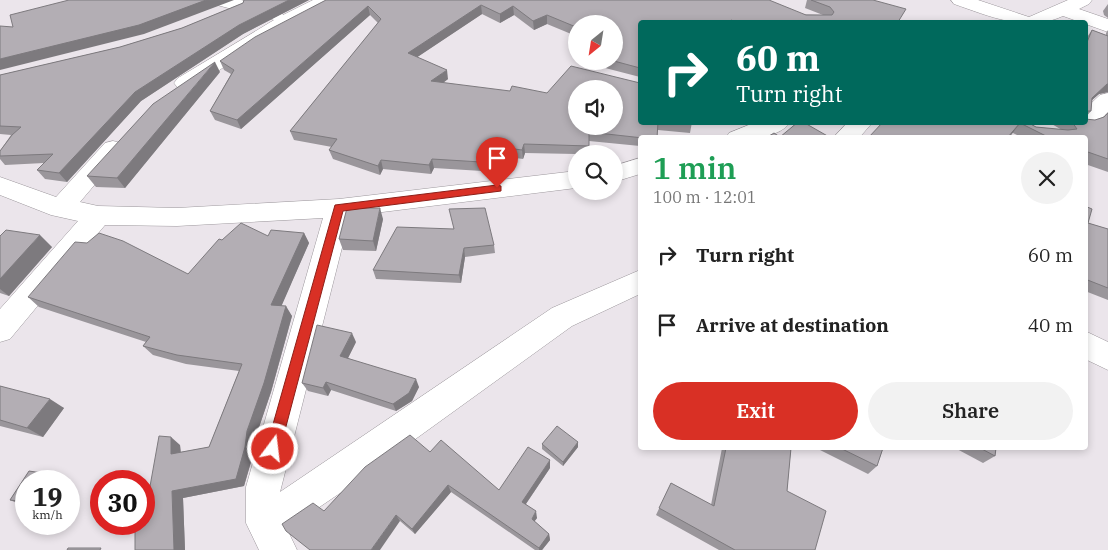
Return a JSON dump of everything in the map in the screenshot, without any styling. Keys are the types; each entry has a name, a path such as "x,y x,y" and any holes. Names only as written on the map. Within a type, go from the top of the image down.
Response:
{"street":[{"path":"172,92 251,40 290,18 328,0"},
{"path":"960,0 1018,20"},
{"path":"1038,20 1083,0"},
{"path":"219,8 239,6 290,18"},
{"path":"1062,9 1108,26"},
{"path":"1088,119 1108,100"},
{"path":"745,135 773,125"},
{"path":"847,135 859,125"},
{"path":"1072,135 1082,125"},
{"path":"60,208 124,136"},
{"path":"623,171 638,167"},
{"path":"0,186 60,208 98,214 177,217 339,208 568,179"},
{"path":"279,550 264,523 263,486 339,208"},
{"path":"0,330 98,214"},
{"path":"264,523 337,475 562,317 638,282"},
{"path":"1088,346 1108,357"}],"building":[{"path":"69,0 206,0 139,25 0,59 0,26 13,27 10,15"},
{"path":"244,0 289,0 239,25 135,92 59,173 37,170 53,154 0,156 0,151 12,135 21,127 0,126 0,75 120,47 182,28 243,3"},
{"path":"326,0 769,0 806,15 832,15 834,12 830,7 811,0 873,0 906,9 899,20 638,20 638,67 623,63 623,15 568,15 568,24 547,15 533,21 513,6 500,14 481,5 408,53 447,70 431,81 510,91 512,86 547,93 568,69 587,70 638,83 638,125 658,125 657,135 638,135 638,137 616,135 623,135 623,80 568,80 568,135 589,135 589,145 524,144 522,150 484,145 481,162 432,159 429,165 381,160 378,166 329,150 337,139 290,131 381,19 368,6 237,120 210,111 234,70 220,61 255,37"},
{"path":"1092,30 1108,36 1108,84 1092,98 1091,111 1088,111 1088,40"},
{"path":"215,62 117,178 87,176 153,104"},
{"path":"1108,113 1108,159 1088,152 1088,135 1044,135 1024,125 1068,130 1077,129 1074,125 1088,125 1088,119 1095,120 1104,117"},
{"path":"794,125 808,125 826,135 782,135"},
{"path":"880,125 1018,125 1010,135 871,135"},
{"path":"1088,207 1092,209 1088,223"},
{"path":"347,208 380,208 373,241 339,239"},
{"path":"485,208 494,245 464,248 459,275 373,270 397,227 454,229 449,209"},
{"path":"241,223 268,236 271,230 304,233 271,305 286,306 264,383 247,431 245,447 236,479 172,491 174,550 135,550 135,535 155,535 155,470 153,470 159,436 171,437 171,454 209,447 242,364 177,355 143,346 150,337 28,297 75,242 87,243 99,233 123,241 188,274 219,239 222,240"},
{"path":"1088,223 1108,229 1108,288 1088,280"},
{"path":"6,230 40,235 0,279 0,236"},
{"path":"317,325 352,333 340,356 416,379 409,393 393,404 326,382 323,388 302,383"},
{"path":"0,386 50,399 27,428 0,420"},
{"path":"557,426 578,442 563,462 542,444"},
{"path":"410,435 430,452 441,440 499,490 528,447 550,460 522,502 536,511 532,519 549,534 539,548 448,485 412,529 396,515 371,550 310,550 286,531 282,524 313,503 324,511 365,467"},
{"path":"726,450 791,450 787,491 826,511 815,550 735,550 659,508 671,483 714,506"},
{"path":"844,450 882,450 877,466"},
{"path":"984,450 996,450 995,456"},
{"path":"15,492 15,501 10,500"},
{"path":"68,548 101,548 100,550 67,550"}],"route":[{"path":"273,449 339,208 497,188"}]}
